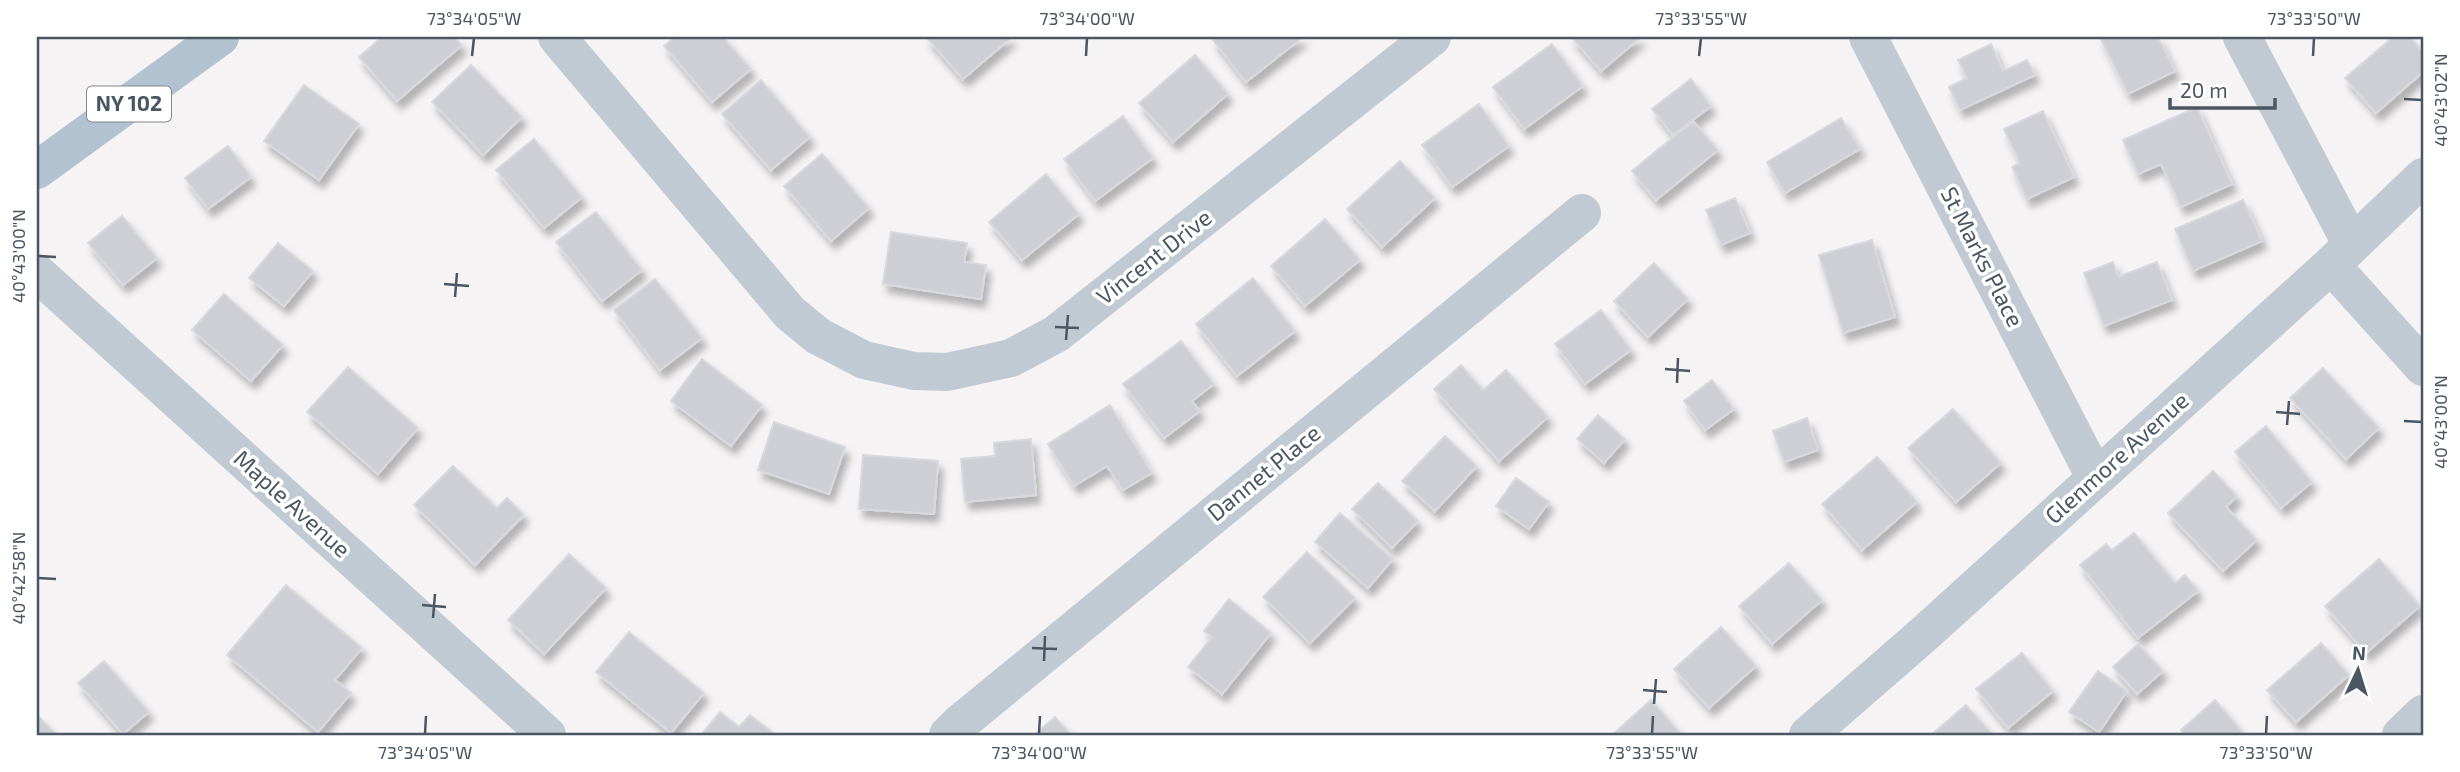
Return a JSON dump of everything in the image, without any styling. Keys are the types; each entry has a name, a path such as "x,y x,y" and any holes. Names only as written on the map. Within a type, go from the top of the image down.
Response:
{"main road":[{"name":"NY 102","path":"37,170 220,37"}],"street":[{"name":"Vincent Drive","path":"556,37 790,313 818,336 864,360 914,371 947,372 1011,358 1056,334 1432,37"},
{"name":"St Marks Place","path":"1868,37 2095,477"},
{"path":"2242,37 2342,255 2423,367"},
{"name":"Glenmore Avenue","path":"1808,735 1923,635 2342,255 2423,177"},
{"name":"Dannet Place","path":"948,735 1582,213"},
{"name":"Maple Avenue","path":"37,273 547,735"},
{"path":"2400,735 2423,715"}],"building":[{"path":"382,37 454,37 462,45 397,101 359,57"},
{"path":"675,37 723,37 751,69 712,102 664,46"},
{"path":"926,37 1012,37 963,79"},
{"path":"1217,37 1303,37 1246,82 1213,40"},
{"path":"1571,37 1641,37 1601,71"},
{"path":"2100,37 2158,37 2175,71 2128,94"},
{"path":"2393,37 2410,37 2423,52 2423,72 2376,113 2345,78"},
{"path":"1552,44 1583,86 1524,129 1493,87"},
{"path":"1991,44 2003,71 2027,60 2035,75 1960,110 1949,87 1967,78 1958,60"},
{"path":"1195,55 1228,94 1173,142 1139,103"},
{"path":"471,65 522,117 483,155 432,102"},
{"path":"1691,79 1711,106 1673,135 1652,109"},
{"path":"761,80 810,137 771,170 722,114"},
{"path":"304,85 359,124 319,180 264,141"},
{"path":"1479,104 1509,146 1452,187 1422,145"},
{"path":"2197,107 2232,184 2181,207 2161,164 2138,174 2123,140"},
{"path":"2043,111 2074,177 2027,199 2012,167 2020,163 2004,129"},
{"path":"1123,116 1153,158 1095,201 1064,159"},
{"path":"1841,118 1860,149 1785,193 1767,162"},
{"path":"1693,121 1718,150 1656,200 1632,171"},
{"path":"534,139 582,197 544,228 496,170"},
{"path":"228,146 251,177 208,209 185,178"},
{"path":"822,154 869,208 831,241 784,186"},
{"path":"1400,161 1435,198 1382,247 1347,209"},
{"path":"1046,174 1079,214 1022,260 989,222"},
{"path":"1735,198 1750,233 1721,245 1706,210"},
{"path":"2243,200 2262,241 2193,271 2175,229"},
{"path":"596,212 642,270 602,301 556,242"},
{"path":"122,216 157,258 123,285 88,243"},
{"path":"1325,219 1360,260 1305,306 1271,266"},
{"path":"891,232 967,243 964,262 986,265 981,299 883,284"},
{"path":"1872,240 1895,317 1843,333 1819,255"},
{"path":"278,243 313,271 284,306 249,278"},
{"path":"2113,262 2118,277 2157,262 2172,300 2104,326 2084,273"},
{"path":"1654,263 1688,299 1648,337 1614,301"},
{"path":"1253,278 1295,331 1237,376 1196,324"},
{"path":"655,279 702,338 660,370 614,310"},
{"path":"224,294 283,345 251,381 192,330"},
{"path":"1601,310 1631,350 1585,384 1555,344"},
{"path":"1181,341 1214,384 1192,401 1200,411 1164,438 1123,384"},
{"path":"702,359 762,405 731,446 671,401"},
{"path":"1461,365 1483,390 1506,370 1548,417 1499,461 1434,389"},
{"path":"348,367 418,428 378,474 307,412"},
{"path":"2323,368 2379,428 2346,459 2290,398"},
{"path":"1712,380 1734,409 1705,430 1684,401"},
{"path":"1110,405 1152,473 1123,490 1107,466 1074,486 1048,444"},
{"path":"1953,409 2001,463 1956,502 1908,448"},
{"path":"1598,415 1625,439 1604,463 1577,439"},
{"path":"1807,418 1818,450 1784,462 1773,431"},
{"path":"774,422 845,447 829,494 758,470"},
{"path":"2266,426 2312,482 2281,508 2235,452"},
{"path":"1445,436 1477,466 1435,511 1402,481"},
{"path":"1031,439 1036,495 965,502 961,459 995,456 994,443"},
{"path":"863,455 938,461 934,514 859,509"},
{"path":"1877,457 1917,502 1862,550 1822,504"},
{"path":"453,466 497,508 507,498 524,515 475,565 414,505"},
{"path":"2213,471 2237,496 2226,507 2257,540 2223,571 2168,513"},
{"path":"1516,478 1549,502 1529,529 1496,506"},
{"path":"1378,483 1418,521 1392,548 1352,509"},
{"path":"1340,513 1393,559 1368,588 1315,542"},
{"path":"2134,533 2175,583 2185,575 2198,591 2138,638 2080,565 2106,544 2112,550"},
{"path":"1307,552 1355,598 1310,643 1263,597"},
{"path":"569,554 606,588 544,654 508,620"},
{"path":"2379,559 2420,606 2366,653 2325,606"},
{"path":"1789,563 1822,600 1772,644 1739,606"},
{"path":"286,585 362,648 335,680 351,693 318,732 227,655"},
{"path":"1229,599 1271,633 1222,694 1188,667 1212,637 1204,631"},
{"path":"1721,627 1756,666 1709,708 1674,669"},
{"path":"629,632 704,693 671,733 596,672"},
{"path":"2321,643 2349,675 2296,722 2267,690"},
{"path":"2138,644 2163,671 2137,694 2113,667"},
{"path":"2022,653 2053,691 2008,728 1976,689"},
{"path":"104,661 149,712 123,734 78,683"},
{"path":"2098,671 2127,691 2099,732 2069,712"},
{"path":"1651,700 1682,735 1612,735"},
{"path":"2215,700 2245,735 2185,735 2181,730"},
{"path":"1966,705 1993,735 1931,735"},
{"path":"720,712 739,727 750,715 776,735 701,735"},
{"path":"39,717 57,735 37,735"},
{"path":"1055,717 1071,735 1034,735"}]}
